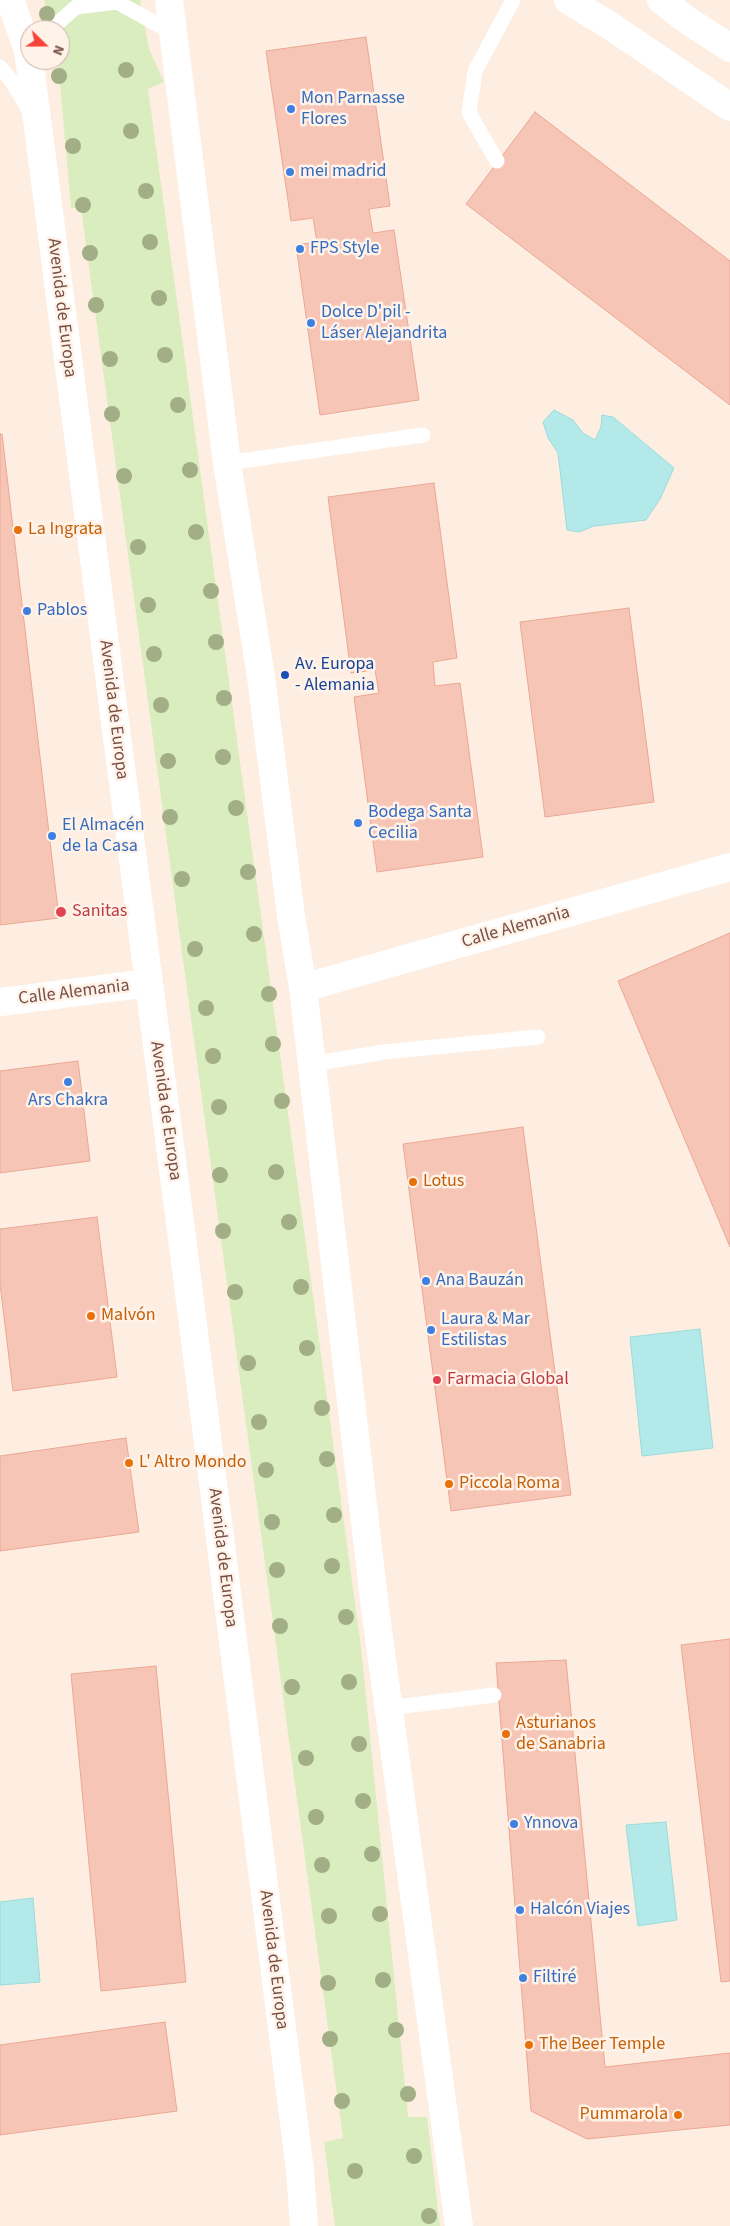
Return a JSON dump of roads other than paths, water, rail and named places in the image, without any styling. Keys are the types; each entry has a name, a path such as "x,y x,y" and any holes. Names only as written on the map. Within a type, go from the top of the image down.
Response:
{"street":[{"name":"Avenida de Europa","path":"10,0 20,26"},
{"path":"168,0 227,463 261,677 291,916 303,988 388,1708 459,2226"},
{"path":"568,0 609,25 730,107"},
{"path":"661,0 687,20 730,48"},
{"name":"Avenida de Europa","path":"31,70 300,2170 304,2226"},
{"name":"Calle Alemania","path":"303,988 730,867"},
{"name":"Calle Alemania","path":"0,1002 148,984"}],"lane":[{"path":"497,160 468,113 475,70 513,0"},
{"path":"61,20 76,7 117,2 173,33"},
{"path":"0,67 12,80 37,121"},
{"path":"227,463 423,435"},
{"path":"312,1064 384,1052 538,1037"},
{"path":"388,1708 494,1694"}],"water":[{"path":"554,410 573,420 583,433 595,440 601,427 602,415 613,417 674,468 660,499 646,520 594,526 579,532 567,530 558,453 548,438 543,422"},
{"path":"700,1329 713,1448 642,1456 630,1337"},
{"path":"666,1822 677,1920 638,1926 626,1825"},
{"path":"33,1898 40,1982 0,1985 0,1902"}],"place":[{"name":"Mon Parnasse Flores","path":"291,109"},
{"name":"mei madrid","path":"290,172"},
{"name":"FPS Style","path":"300,249"},
{"name":"Dolce D'pil - Láser Alejandrita","path":"311,323"},
{"name":"La Ingrata","path":"18,530"},
{"name":"Pablos","path":"27,611"},
{"name":"Av. Europa - Alemania","path":"285,675"},
{"name":"Bodega Santa Cecilia","path":"358,823"},
{"name":"El Almacén de la Casa","path":"52,836"},
{"name":"Sanitas","path":"61,912"},
{"name":"Ars Chakra","path":"68,1082"},
{"name":"Lotus","path":"413,1182"},
{"name":"Ana Bauzán","path":"426,1281"},
{"name":"Malvón","path":"91,1316"},
{"name":"Laura & Mar Estilistas","path":"431,1330"},
{"name":"Farmacia Global","path":"437,1380"},
{"name":"L' Altro Mondo","path":"129,1463"},
{"name":"Piccola Roma","path":"449,1484"},
{"name":"Asturianos de Sanabria","path":"506,1734"},
{"name":"Ynnova","path":"514,1824"},
{"name":"Halcón Viajes","path":"520,1910"},
{"name":"Filtiré","path":"523,1978"},
{"name":"The Beer Temple","path":"529,2045"},
{"name":"Pummarola","path":"678,2115"}]}
